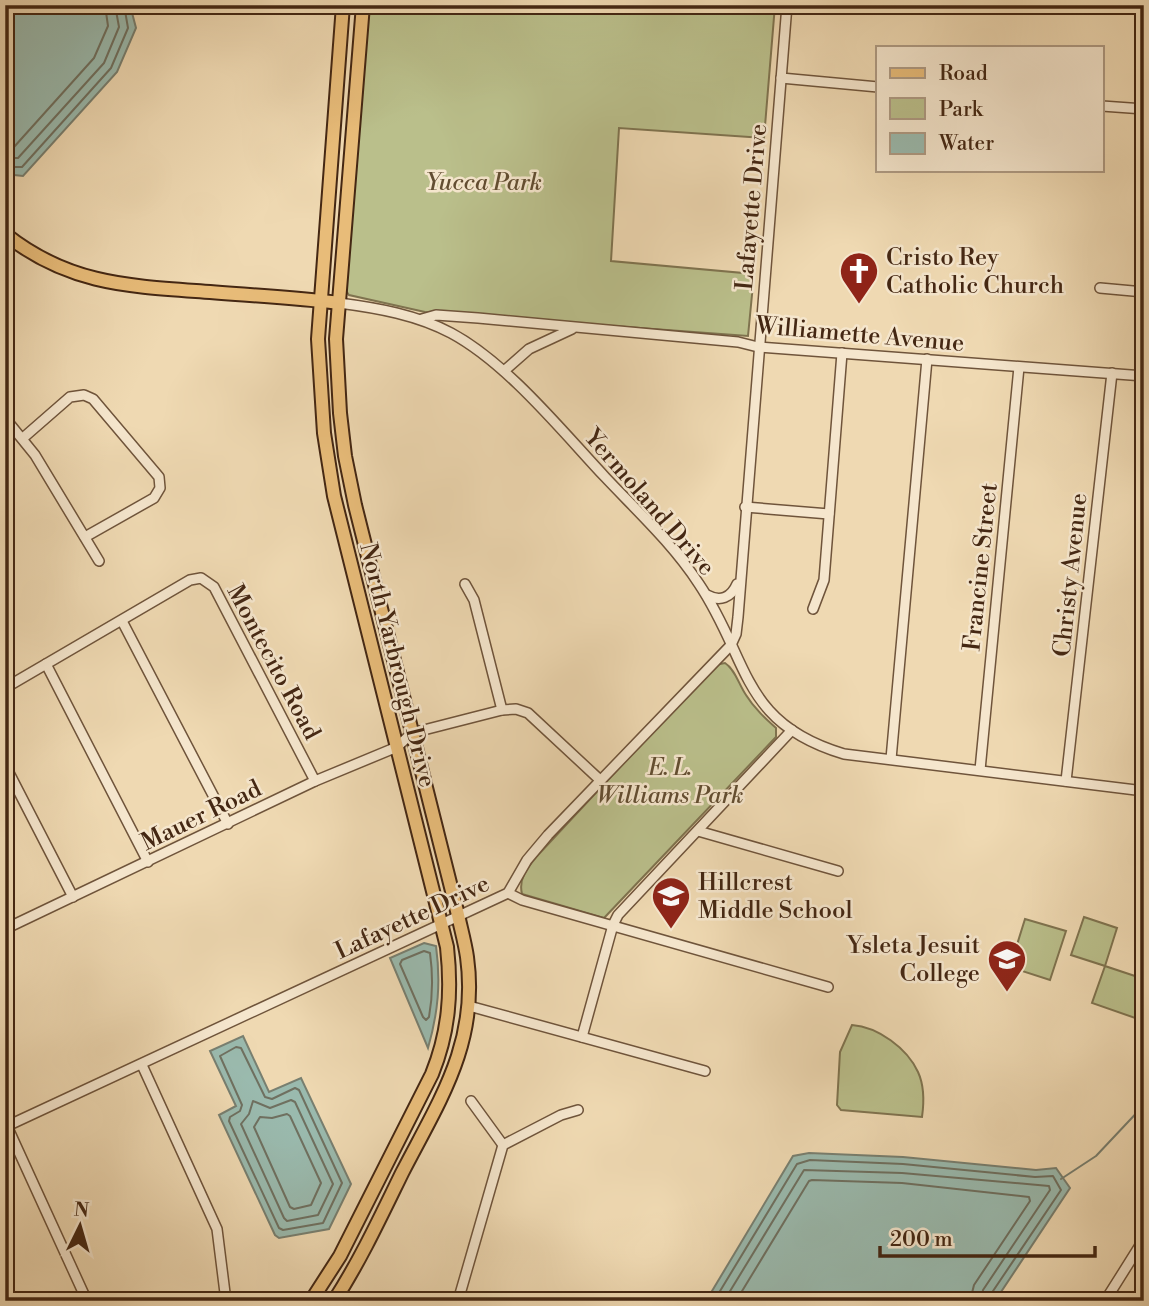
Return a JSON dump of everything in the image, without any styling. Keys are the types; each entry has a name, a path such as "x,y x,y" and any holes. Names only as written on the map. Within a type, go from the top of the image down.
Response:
{"main road":[{"name":"North Yarbrough Drive","path":"311,1301 340,1256 417,1106 442,1050 450,999 450,973 441,924 334,496 323,428 319,368 320,301 343,5"},
{"name":"North Yarbrough Drive","path":"334,1301 363,1251 451,1078 463,1043 469,1006 467,956 458,915 355,505 341,426 336,359 363,5"},
{"path":"340,36 360,38"},
{"path":"5,234 38,257 67,270 115,284 340,303"},
{"path":"323,428 341,426"}],"street":[{"name":"Lafayette Drive","path":"6,1127 508,893 534,852 731,645 736,634 787,5"},
{"path":"781,78 876,87"},
{"path":"1104,106 1144,109"},
{"path":"1100,288 1144,292"},
{"name":"Williamette Avenue","path":"340,303 367,306 422,319 436,315 555,324 758,346 1144,376"},
{"name":"Yermoland Drive","path":"422,319 464,340 505,371 671,547 706,594 747,681 761,701 792,730 812,743 844,754 1144,790"},
{"name":"Williamette Avenue","path":"505,371 540,342 574,328"},
{"path":"813,609 824,580 842,353"},
{"path":"891,759 927,359"},
{"name":"Francine Street","path":"980,770 1019,367"},
{"name":"Christy Avenue","path":"1066,780 1112,373"},
{"path":"23,438 70,397 84,395 93,399 159,477 160,488 154,498 85,537"},
{"path":"5,418 23,438 51,478 99,561"},
{"path":"745,507 830,514"},
{"name":"Montecito Road","path":"5,688 190,580 201,579 210,583 315,781"},
{"path":"706,594 713,598 728,597 740,580"},
{"path":"465,584 474,600 502,710"},
{"path":"122,621 228,824"},
{"path":"46,664 148,862"},
{"path":"412,733 502,710 516,709 528,713 600,780"},
{"path":"582,1037 612,925 618,915 792,730"},
{"name":"Mauer Road","path":"5,929 315,781 397,747 412,733"},
{"path":"5,765 73,897"},
{"path":"698,831 838,872"},
{"path":"508,893 522,900 828,987"},
{"path":"469,1006 705,1071"},
{"path":"142,1065 217,1229 226,1301"},
{"path":"471,1101 503,1145"},
{"path":"458,1301 503,1145 561,1115 578,1110"},
{"path":"6,1127 87,1301"},
{"path":"1105,1301 1144,1239"}],"green space":[{"name":"Yucca Park","path":"367,5 775,5 764,138 619,128 611,261 754,274 748,336 425,312 349,295 344,288"},
{"name":"E. L. Williams Park","path":"725,663 753,704 776,728 776,737 604,918 522,894 521,888 527,868 538,855 715,665"},
{"path":"1084,917 1117,928 1105,966 1071,955"},
{"path":"1025,919 1066,931 1050,980 1010,967"},
{"path":"1105,966 1144,979 1144,1012 1141,1020 1092,1003"},
{"path":"852,1025 881,1034 907,1055 920,1077 922,1117 841,1110 837,1105 840,1052"}],"water":[{"path":"5,5 130,5 136,28 117,72 23,176 5,174"},
{"path":"424,943 436,946 438,973 436,1010 428,1048 390,958"},
{"path":"243,1036 269,1092 301,1078 351,1184 329,1229 279,1238 275,1235 219,1115 236,1106 210,1051"},
{"path":"809,1153 903,1157 1036,1170 1056,1168 1070,1188 995,1301 706,1301 793,1156"}],"waterway":[{"path":"1061,1179 1096,1156 1144,1105"}],"place":[{"name":"Cristo Rey Catholic Church","path":"859,305"},
{"name":"Hillcrest Middle School","path":"671,930"},
{"name":"Ysleta Jesuit College","path":"1007,993"}]}
